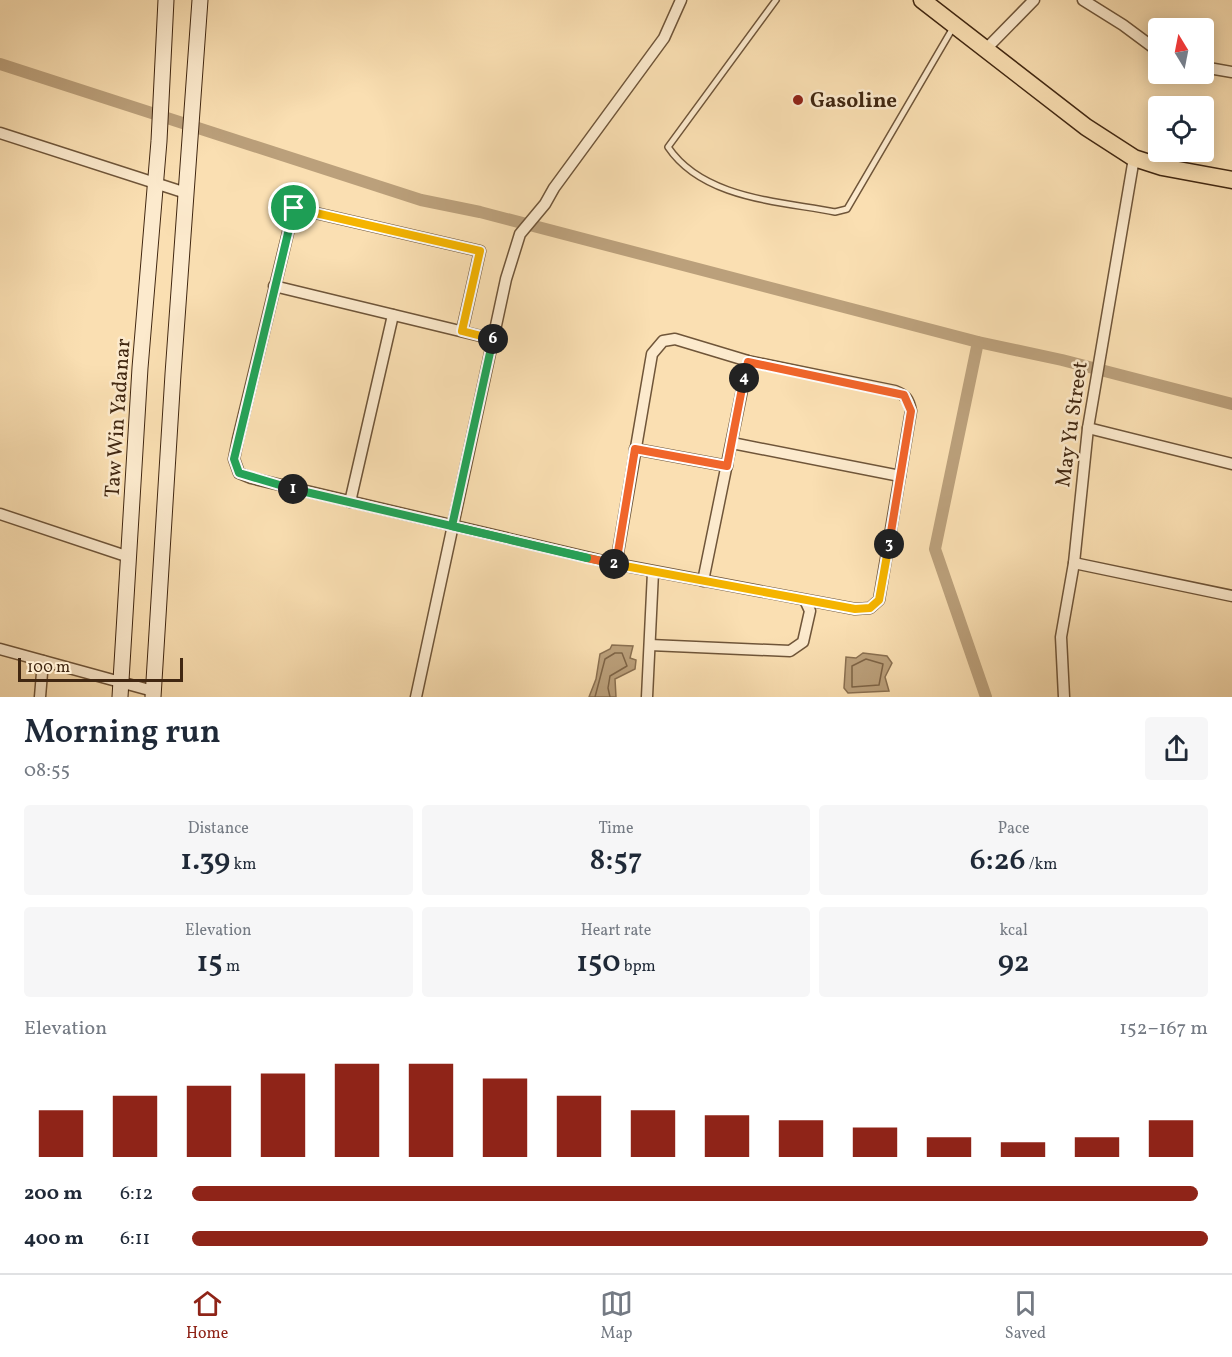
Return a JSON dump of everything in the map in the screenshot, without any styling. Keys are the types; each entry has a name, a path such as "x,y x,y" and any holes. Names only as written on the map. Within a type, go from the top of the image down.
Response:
{"main road":[{"name":"Taw Win Yadanar","path":"120,690 140,368 159,141 166,0"},
{"path":"153,694 200,0"},
{"path":"922,0 1086,127 1134,158 1162,167 1232,180"}],"street":[{"path":"416,697 493,339 520,234 664,38 681,0"},
{"path":"986,49 1034,0"},
{"path":"1083,0 1148,44"},
{"path":"1214,70 1232,72"},
{"path":"0,133 186,193"},
{"name":"May Yu Street","path":"1064,697 1061,637 1074,563 1088,428 1134,158"},
{"path":"462,331 480,251 294,208 236,449 234,459 239,473 251,478 350,502 616,564 653,572 855,609 870,608 879,600 911,411 904,395 748,362 691,342 675,339 663,341 652,354 616,564"},
{"path":"274,286 493,339"},
{"path":"350,502 393,315"},
{"path":"703,581 748,362"},
{"path":"1088,428 1232,464"},
{"path":"732,443 900,476"},
{"path":"635,449 727,466"},
{"path":"0,514 129,557"},
{"path":"1074,563 1232,596"},
{"path":"647,697 653,572"},
{"path":"650,645 790,651 803,642 810,611 805,600"},
{"path":"0,649 43,661 120,690 153,694"},
{"path":"40,697 43,661"}],"lane":[{"path":"776,0 668,147 678,161 723,190 835,212 847,209 955,25"}],"water":[{"path":"612,645 633,646 630,658 636,660 635,669 615,679 616,697 589,697 596,679 600,654 610,649"},
{"path":"863,653 887,656 892,663 885,677 889,691 848,693 844,688 846,657 856,658"}],"waterway":[{"path":"0,64 421,200 480,212 978,342 1062,360 1232,404"},
{"path":"978,342 935,549 986,697"}],"place":[{"name":"Gasoline","path":"798,100"}],"route":[{"path":"294,208 234,459 239,473 251,478 452,526 616,564 653,572 855,609 870,608 879,600 911,411 909,401 904,395 895,391 748,362 727,466 635,449 616,564 534,545 452,526 493,339 462,331 480,251 294,208"}]}
